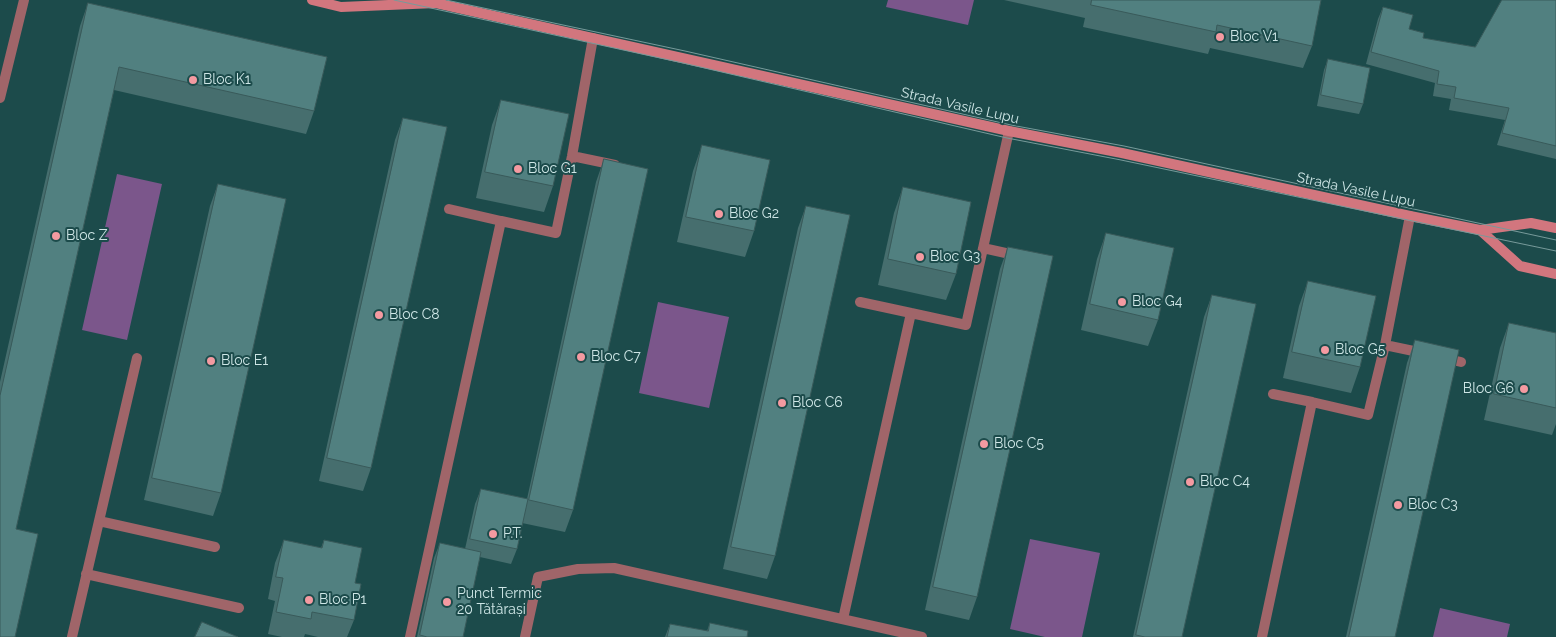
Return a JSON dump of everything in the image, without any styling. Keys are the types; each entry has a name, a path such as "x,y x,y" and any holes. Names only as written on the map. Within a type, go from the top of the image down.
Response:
{"main road":[{"name":"Strada Vasile Lupu","path":"312,0 341,6 433,1 1009,131 1122,153 1410,216 1480,230 1531,223 1556,228"},
{"path":"1480,230 1520,266 1556,274"}],"street":[{"path":"0,98 1,86 24,0"},
{"path":"449,209 556,233 593,38"},
{"path":"860,302 966,325 1009,131"},
{"path":"572,156 628,168"},
{"path":"1274,394 1368,415 1410,216"},
{"path":"410,637 501,221"},
{"path":"983,248 1033,259"},
{"path":"843,619 911,313"},
{"path":"1384,345 1461,362"},
{"path":"72,637 137,358"},
{"path":"1262,637 1312,402"},
{"path":"99,521 215,547"},
{"path":"526,637 538,577 578,569 614,568 922,637"},
{"path":"86,574 239,608"}],"shaded area":[{"path":"888,0 974,0 968,25 886,7"},
{"path":"117,174 162,184 127,340 82,330"},
{"path":"658,302 729,317 709,408 639,393"},
{"path":"1030,539 1100,553 1082,637 1045,637 1010,629"},
{"path":"1440,608 1510,624 1507,637 1433,637"}],"building":[{"path":"1092,0 1321,0 1312,46 1217,25 1216,32 1091,5"},
{"path":"1502,0 1556,0 1556,146 1502,133 1509,108 1454,98 1456,87 1437,84 1439,71 1371,52 1383,7 1413,15 1409,29 1424,33 1423,38 1475,47"},
{"path":"88,3 327,57 314,111 119,67 16,529 38,534 15,637 0,637 0,396"},
{"path":"1328,59 1370,68 1363,104 1321,95"},
{"name":"Bloc G1","path":"501,100 569,114 553,186 485,172"},
{"name":"Bloc C8","path":"403,118 447,127 371,468 327,458"},
{"path":"702,145 770,160 754,231 686,217"},
{"name":"Bloc C7","path":"604,159 648,169 573,510 529,500"},
{"name":"Bloc E1","path":"218,184 286,199 221,493 152,478"},
{"path":"903,187 971,202 956,274 888,259"},
{"name":"Bloc C6","path":"806,206 850,215 775,556 731,547"},
{"path":"1106,233 1174,248 1158,320 1090,304"},
{"name":"Bloc C5","path":"1008,247 1053,256 977,597 933,587"},
{"path":"1308,281 1376,296 1360,367 1292,352"},
{"name":"Bloc C4","path":"1212,295 1256,304 1182,637 1145,637 1136,635"},
{"path":"1509,323 1556,333 1556,408 1494,394"},
{"name":"Bloc C3","path":"1415,340 1459,350 1395,637 1349,637"},
{"name":"P.T.","path":"481,489 528,499 517,549 470,539"},
{"name":"Bloc P1","path":"284,540 322,548 324,540 362,548 355,583 361,584 354,620 312,612 311,619 276,612 283,578 276,577"},
{"name":"Punct Termic 20 Tătărași","path":"440,543 481,552 463,637 427,637 420,635"},
{"path":"202,622 238,637 195,637"},
{"path":"710,623 748,631 747,637 667,637 670,624 708,631"}],"tram line":[{"path":"394,0 683,63 1007,138 1556,251"},
{"path":"446,0 685,51 1011,125 1124,146 1556,240"}],"place":[{"name":"Bloc V1","path":"1220,37"},
{"name":"Bloc K1","path":"193,80"},
{"name":"Bloc G1","path":"518,169"},
{"name":"Bloc G2","path":"719,214"},
{"name":"Bloc Z","path":"56,236"},
{"name":"Bloc G3","path":"920,257"},
{"name":"Bloc G4","path":"1122,302"},
{"name":"Bloc C8","path":"379,315"},
{"name":"Bloc G5","path":"1325,350"},
{"name":"Bloc C7","path":"581,357"},
{"name":"Bloc E1","path":"211,361"},
{"name":"Bloc G6","path":"1524,389"},
{"name":"Bloc C6","path":"782,403"},
{"name":"Bloc C5","path":"984,444"},
{"name":"Bloc C4","path":"1190,482"},
{"name":"Bloc C3","path":"1398,505"},
{"name":"P.T.","path":"493,534"},
{"name":"Bloc P1","path":"309,600"},
{"name":"Punct Termic 20 Tătărași","path":"447,602"}]}
